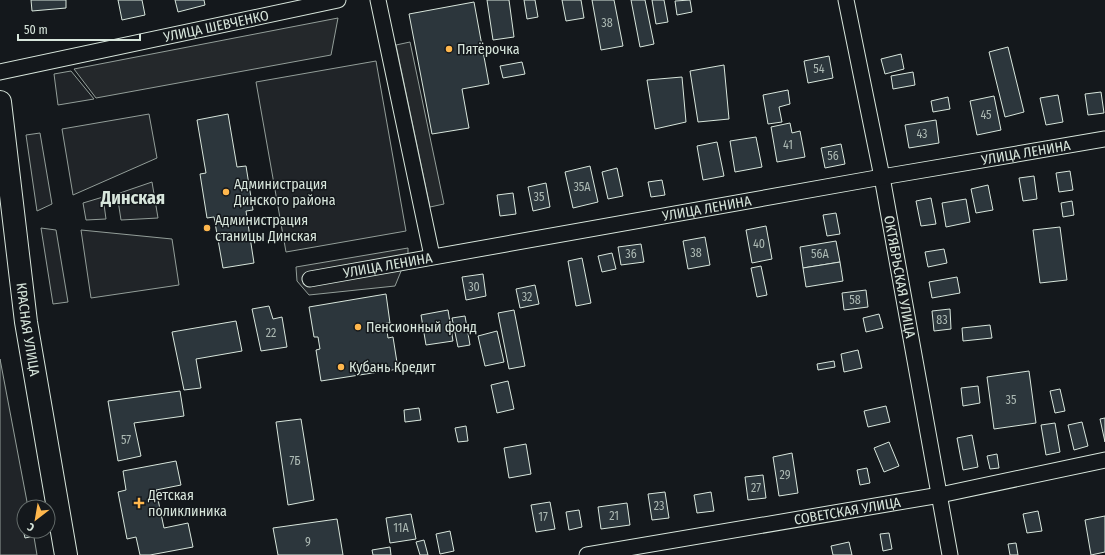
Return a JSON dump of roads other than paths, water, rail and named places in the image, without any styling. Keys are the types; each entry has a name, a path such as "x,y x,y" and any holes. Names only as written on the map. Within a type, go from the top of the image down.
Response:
{"main road":[{"name":"КРАСНАЯ УЛИЦА","path":"0,102 26,322 66,555"}],"street":[{"name":"УЛИЦА ШЕВЧЕНКО","path":"0,72 338,0"},
{"path":"378,0 432,256"},
{"name":"ОКТЯБРЬСКАЯ УЛИЦА","path":"846,0 882,177 950,555"},
{"name":"УЛИЦА ЛЕНИНА","path":"310,279 432,256 882,177 1105,140"},
{"name":"СОВЕТСКАЯ УЛИЦА","path":"588,555 940,495 1105,460"}],"place":[{"name":"Пятёрочка","path":"449,49"},
{"name":"Администрация Динского района","path":"226,192"},
{"name":"Администрация станицы Динская","path":"207,228"},
{"name":"Пенсионный фонд","path":"358,327"},
{"name":"Кубань Кредит","path":"341,367"},
{"name":"Детская поликлиника","path":"139,503"}],"district":[{"name":"Динская","path":"133,198"}]}
